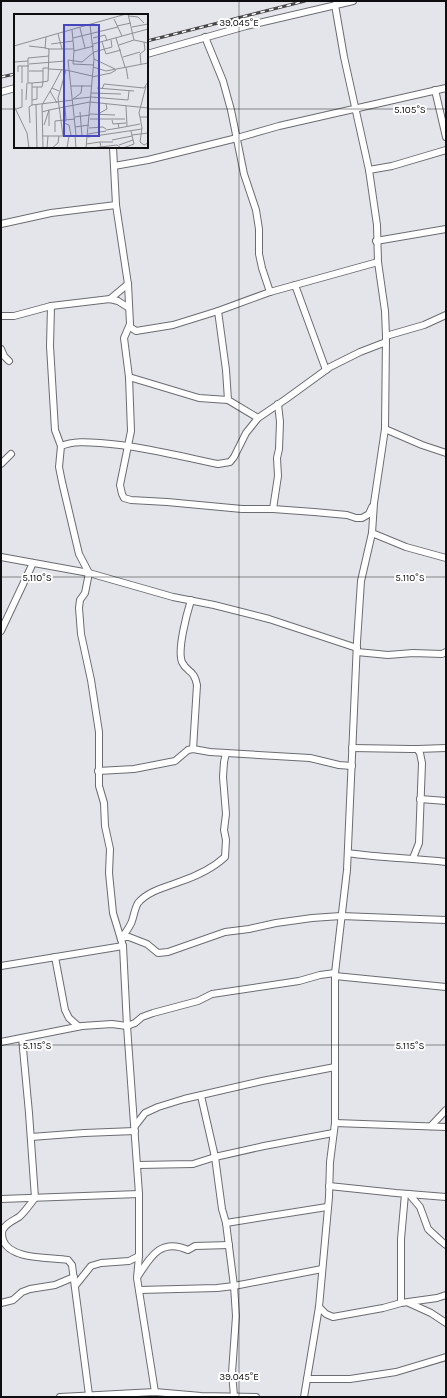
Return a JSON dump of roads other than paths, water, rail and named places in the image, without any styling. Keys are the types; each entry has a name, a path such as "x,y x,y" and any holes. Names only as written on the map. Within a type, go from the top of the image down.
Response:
{"street":[{"path":"148,54 205,37 353,1"},
{"path":"304,1397 319,1307 334,1123 335,975 347,870 361,581 372,533 374,503 385,429 385,311 376,241 377,225 369,170 344,57 335,5"},
{"path":"205,37 223,81 231,110 244,174 256,210 259,229 259,254 270,292"},
{"path":"1,92 14,88"},
{"path":"114,166 148,160 279,126 446,88"},
{"path":"435,90 446,137"},
{"path":"113,148 116,205 128,284 130,324 133,330 140,332 173,325 218,311 270,292 378,262"},
{"path":"369,170 398,164 446,150"},
{"path":"1,224 51,213 116,205"},
{"path":"376,241 446,229"},
{"path":"110,299 128,284"},
{"path":"295,285 326,370"},
{"path":"1,316 14,316 51,306 110,299 118,301 129,308"},
{"path":"51,306 50,346 55,430 61,446 59,467 79,554 89,573 85,593 80,600 79,608 81,634 91,680 99,732 99,786 104,803 105,826 110,849 109,873 113,913 122,942 126,1026 138,1165 139,1256 137,1278 152,1394"},
{"path":"218,311 228,400"},
{"path":"61,446 68,443 128,445 218,464 230,462 246,433 258,418 326,370 386,339 446,315"},
{"path":"130,324 124,338 129,377 131,431 120,485 124,498 131,500 242,509 273,509 328,513 362,518 369,514 374,503"},
{"path":"1,349 4,356 9,361"},
{"path":"129,377 199,398 228,400 258,418"},
{"path":"273,509 278,476 277,458 279,449 280,422 278,404"},
{"path":"385,429 422,445 446,453"},
{"path":"1,464 11,454"},
{"path":"372,533 406,547 446,558"},
{"path":"1,557 89,573 123,584 269,619 357,650 388,655 413,653 442,654 446,652"},
{"path":"1,631 33,563"},
{"path":"191,600 184,625 180,658 183,664 195,677 197,685 193,749"},
{"path":"352,748 446,748"},
{"path":"98,771 134,769 174,762 188,750 193,749 226,753 310,758 339,766 352,766"},
{"path":"413,858 419,843 422,763 420,753 417,749"},
{"path":"122,942 132,922 134,911 138,903 145,897 156,891 181,882 219,862 225,857 226,840 224,830 226,814 223,778 226,753"},
{"path":"420,800 446,801"},
{"path":"348,853 373,857 413,858 446,862"},
{"path":"1,966 55,957 122,942 125,937 148,944 158,953 168,952 225,932 249,930 276,923 312,918 342,916 446,920"},
{"path":"55,957 65,1010 69,1018 78,1026"},
{"path":"1,1042 78,1026 112,1024 126,1026 135,1023 142,1017 152,1013 198,1000 212,994 299,981 320,975 335,975 446,987"},
{"path":"22,1038 35,1198 20,1216 4,1227 2,1231 3,1238 5,1244 14,1252 21,1255 68,1260 72,1265 89,1395"},
{"path":"135,1129 145,1113 158,1107 184,1099 262,1081 335,1067"},
{"path":"201,1096 215,1157 222,1209 226,1223 234,1286 236,1316 232,1373 234,1396"},
{"path":"431,1126 446,1110"},
{"path":"334,1123 446,1127"},
{"path":"31,1137 135,1129"},
{"path":"138,1165 193,1164 215,1157 264,1146 333,1133"},
{"path":"329,1186 407,1194 446,1196"},
{"path":"1,1199 139,1194"},
{"path":"407,1194 420,1207 428,1229 446,1245"},
{"path":"404,1303 400,1239 407,1194"},
{"path":"226,1223 327,1207"},
{"path":"137,1278 155,1252 162,1248 175,1246 188,1250 195,1246 229,1245"},
{"path":"75,1286 91,1266 102,1263 129,1261 139,1256"},
{"path":"139,1290 217,1288 322,1269"},
{"path":"1,1303 13,1300 22,1292 30,1289 55,1285 74,1277"},
{"path":"319,1307 326,1314 333,1317 446,1296"},
{"path":"404,1303 431,1313 446,1323"},
{"path":"307,1379 350,1379 396,1372 446,1357"},
{"path":"60,1397 152,1394 256,1397"}],"railway":[{"path":"148,41 305,1"},
{"path":"1,77 14,74"}]}
